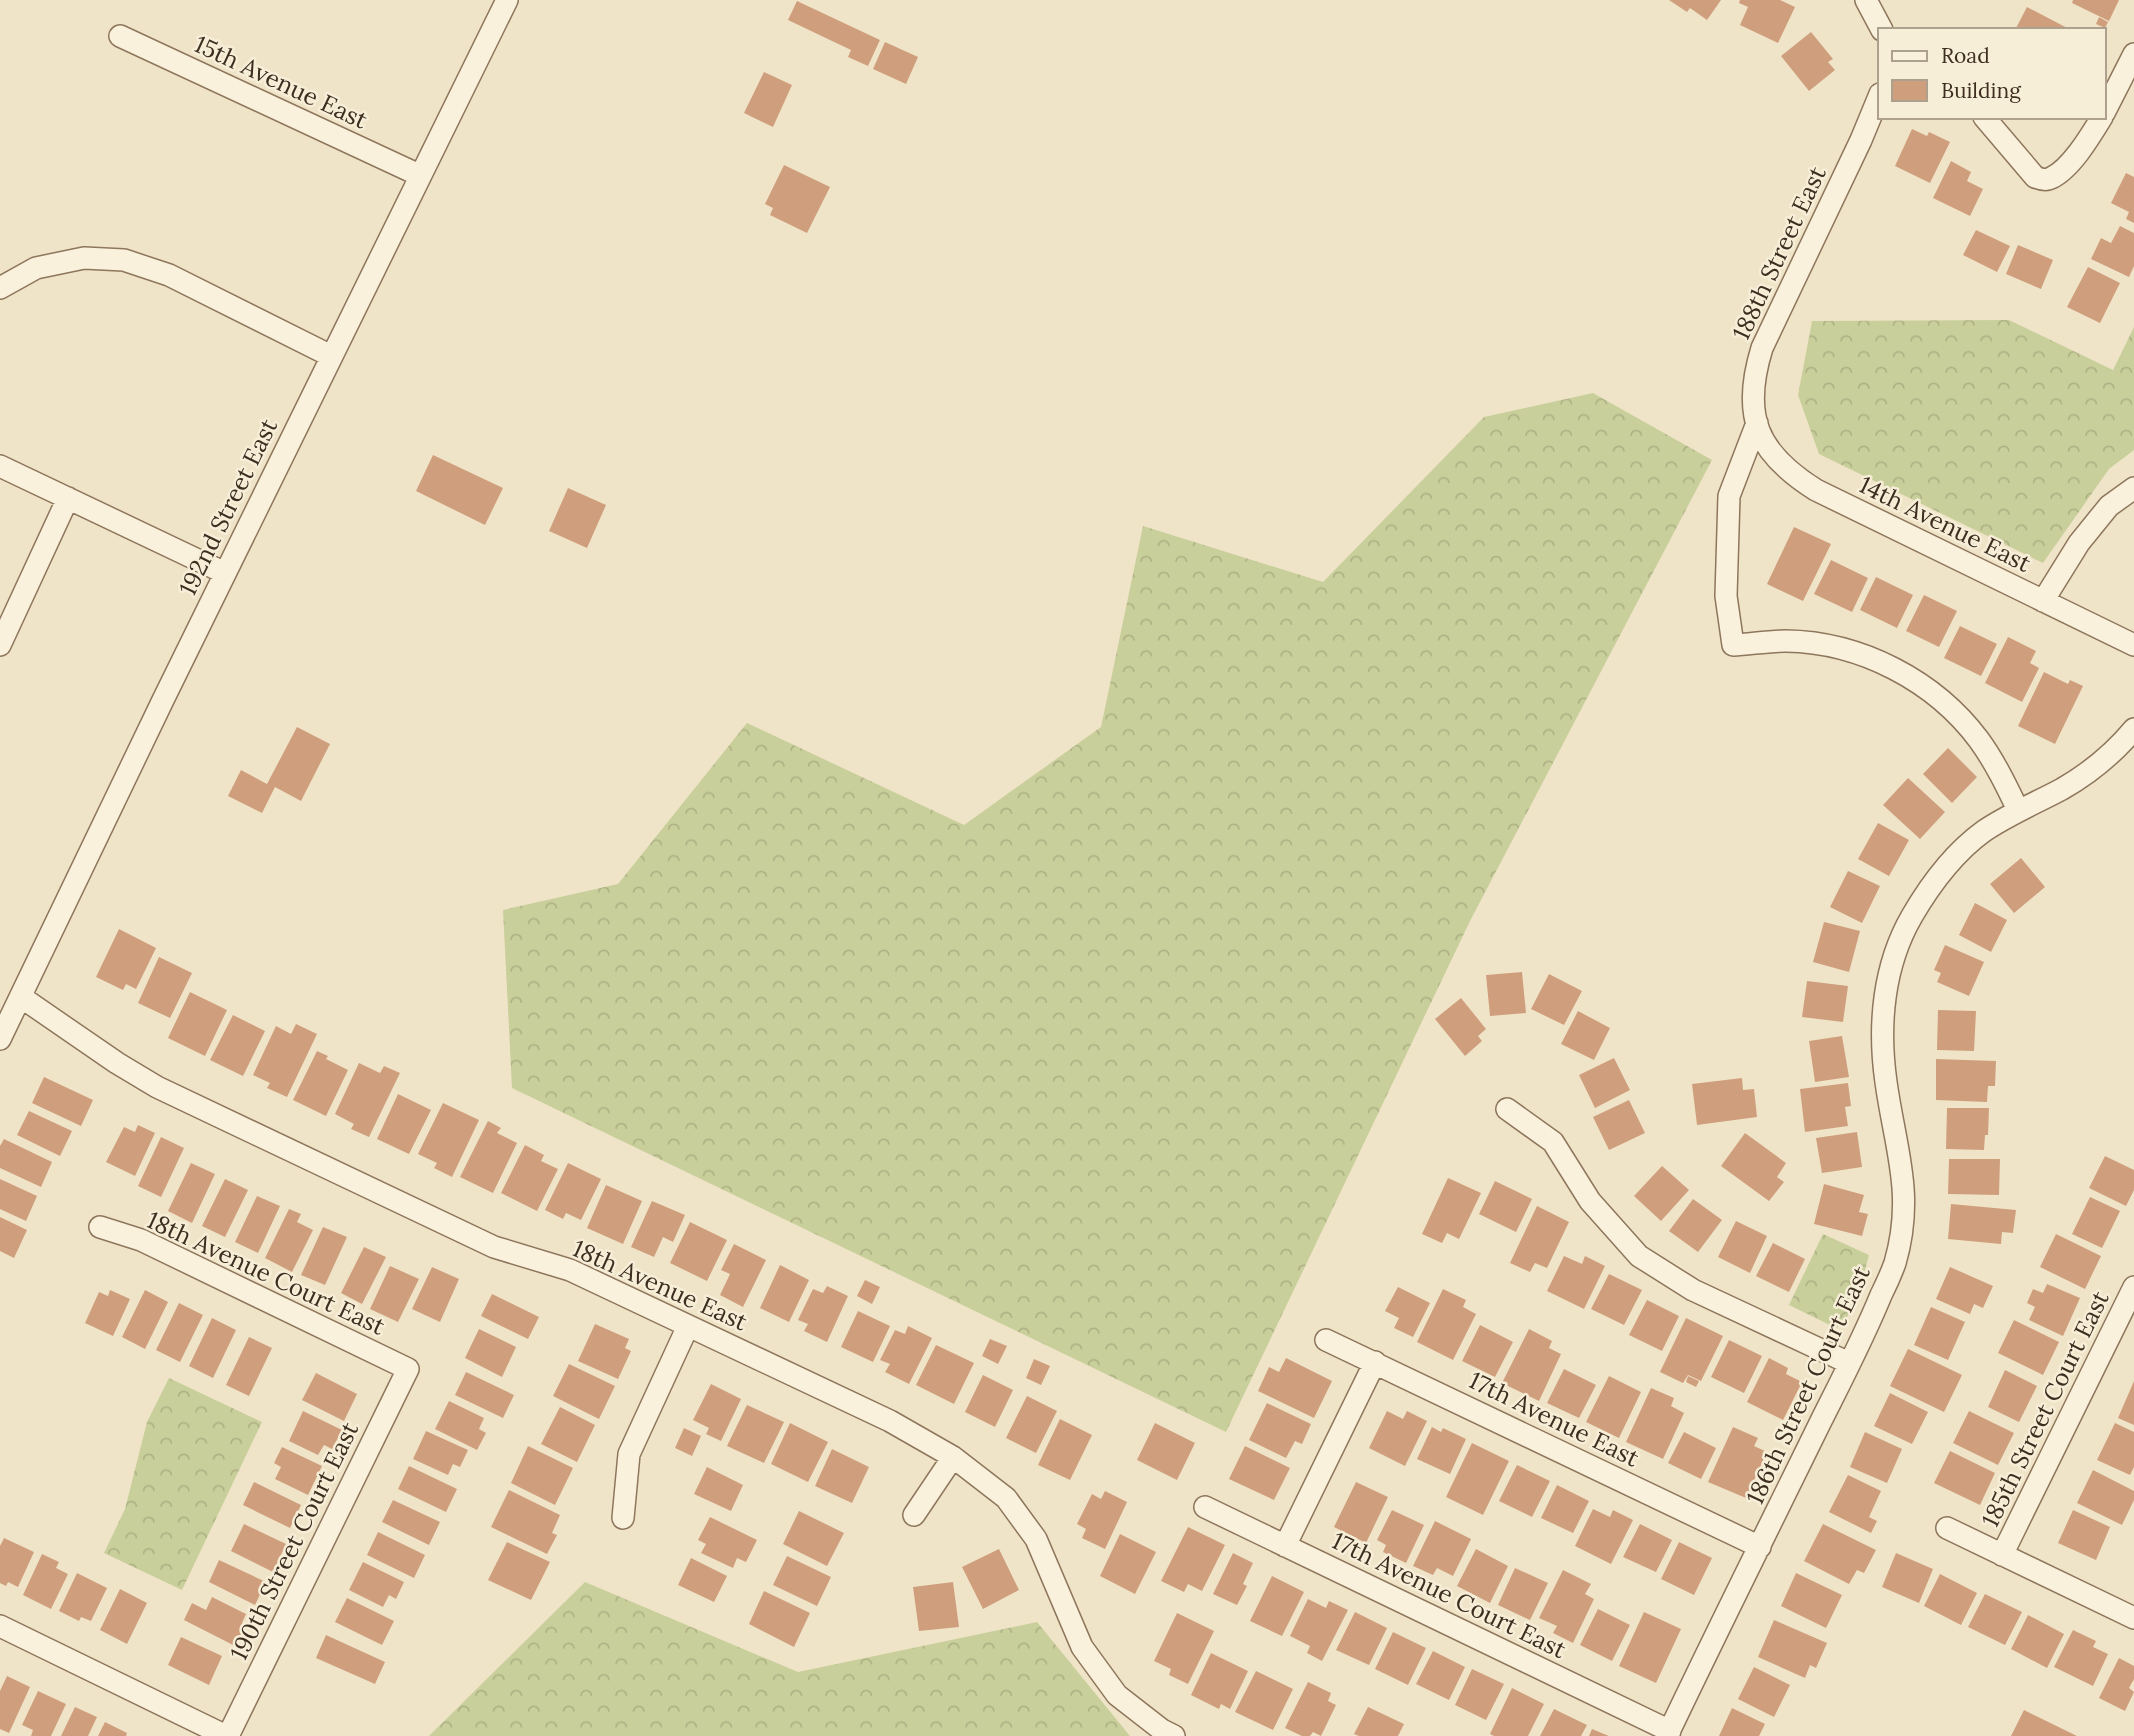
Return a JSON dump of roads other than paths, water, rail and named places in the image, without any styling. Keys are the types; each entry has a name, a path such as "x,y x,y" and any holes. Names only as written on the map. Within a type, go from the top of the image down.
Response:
{"street":[{"name":"192nd Street East","path":"0,1039 419,175 507,0"},
{"path":"1866,0 1880,28"},
{"name":"15th Avenue East","path":"120,36 419,175"},
{"path":"2106,109 2134,54"},
{"name":"188th Street East","path":"1878,99 1762,348 1754,385 1757,424 1729,496 1726,596 1733,645 1786,641 1816,643 1854,651 1903,673 1945,703 1968,726 2006,785 2018,810"},
{"path":"1986,119 2035,177 2043,179 2050,179 2067,165 2101,119"},
{"path":"0,288 36,268 84,258 124,260 169,275 331,356"},
{"name":"14th Avenue East","path":"1757,424 1765,443 1779,463 1816,490 2134,645"},
{"path":"0,466 225,573"},
{"path":"2043,600 2079,543 2109,506 2134,488"},
{"path":"0,645 68,498"},
{"name":"186th Street Court East","path":"1668,1733 1865,1335 1895,1263 1901,1232 1904,1184 1886,1082 1881,1024 1892,963 1912,916 1944,871 1977,837 2018,810 2062,789 2095,768 2134,729"},
{"name":"18th Avenue East","path":"21,997 117,1063 158,1087 494,1247 570,1270 890,1421 953,1457 1006,1498 1036,1539 1082,1647 1117,1695 1162,1730 1174,1736"},
{"path":"1507,1109 1553,1142 1590,1201 1639,1256 1693,1290 1850,1363"},
{"name":"18th Avenue Court East","path":"100,1227 141,1240 408,1370"},
{"name":"185th Street Court East","path":"2002,1555 2134,1287"},
{"path":"623,1518 629,1454 688,1326"},
{"name":"17th Avenue East","path":"1326,1340 1760,1547"},
{"path":"1285,1546 1375,1362"},
{"name":"190th Street Court East","path":"227,1736 408,1370"},
{"path":"914,1515 953,1457"},
{"name":"17th Avenue Court East","path":"1205,1507 1668,1733"},
{"path":"1947,1528 2134,1618"},
{"path":"0,1626 227,1736"}]}
